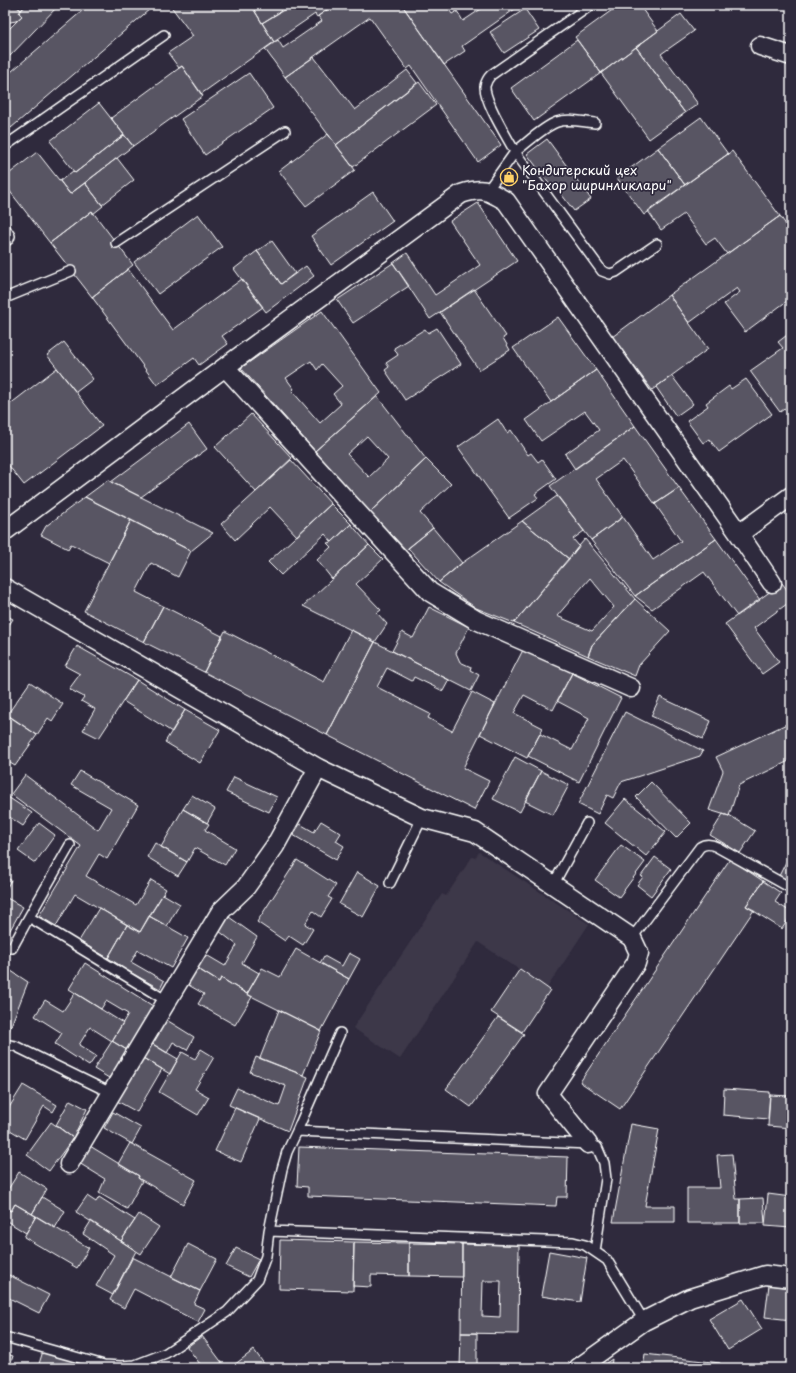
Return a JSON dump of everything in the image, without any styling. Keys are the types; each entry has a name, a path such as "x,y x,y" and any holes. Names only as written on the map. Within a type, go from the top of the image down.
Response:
{"street":[{"path":"760,46 791,56"},
{"path":"5,531 225,367 462,194 475,190 488,191 506,201 772,583"},
{"path":"225,367 430,592 476,620 631,688"},
{"path":"739,534 791,496"},
{"path":"5,588 318,768 422,818 475,832 632,938 639,953 636,964 548,1094 588,1144"},
{"path":"69,1164 221,911 246,887 275,846 318,768"},
{"path":"578,1368 644,1321 690,1298 765,1275 791,1278"}],"lane":[{"path":"591,5 491,75 485,85 487,100 515,152 602,271 610,274 616,272 657,244"},
{"path":"5,146 164,35"},
{"path":"488,191 515,152 540,132 557,122 570,120 595,123"},
{"path":"116,243 285,131"},
{"path":"5,228 10,236 5,242"},
{"path":"5,298 71,271"},
{"path":"390,883 422,818"},
{"path":"553,884 587,823"},
{"path":"632,938 700,847 705,844 711,844 717,847 791,888"},
{"path":"5,948 12,948 70,845"},
{"path":"29,917 166,1001"},
{"path":"5,1337 104,1365 135,1365 166,1353 227,1312 257,1280 266,1256 269,1232 283,1164 287,1152 340,1033"},
{"path":"5,1050 9,1045 15,1046 111,1093"},
{"path":"297,1132 588,1144 597,1147 604,1163 606,1179 595,1251"},
{"path":"269,1232 574,1242 585,1245 607,1260 644,1321"}],"shaded area":[{"path":"479,852 589,924 547,988 478,942 400,1059 353,1028 442,894 446,896 472,857 475,858"}],"building":[{"path":"5,5 15,5 21,10 19,13 22,16 16,21 5,23"},
{"path":"15,5 26,5 21,10"},
{"path":"26,5 54,5 57,7 9,57 5,53 5,33 22,16 19,13"},
{"path":"89,5 147,5 150,9 11,128 5,121 5,77"},
{"path":"170,5 251,5 274,42 201,94 182,66 179,68 168,53 193,36"},
{"path":"251,5 277,5 281,11 262,23"},
{"path":"292,5 334,5 317,17 315,14 274,42 262,23"},
{"path":"334,5 402,5 501,145 478,162 411,66 407,69 370,17 285,77 265,49 278,40 283,48 322,21 318,16"},
{"path":"402,5 446,5 452,14 457,11 463,21 487,5 512,5 515,9 462,46 465,51 444,65"},
{"path":"619,5 639,5 658,31 601,73 575,37"},
{"path":"525,9 539,30 504,53 490,32"},
{"path":"681,14 694,31 661,54 698,104 685,113 636,47"},
{"path":"577,40 601,73 534,121 511,88"},
{"path":"636,47 685,113 649,139 601,73"},
{"path":"314,57 355,110 407,70 417,83 336,145 285,77"},
{"path":"182,66 203,96 133,146 111,118"},
{"path":"249,73 273,108 205,155 181,119"},
{"path":"419,82 436,105 353,167 336,145"},
{"path":"99,103 124,135 75,173 50,141"},
{"path":"701,117 728,154 685,185 658,148"},
{"path":"328,134 355,170 306,206 279,171"},
{"path":"124,135 133,146 70,194 60,181 73,171 75,173"},
{"path":"547,139 591,199 574,211 556,187 553,189 527,154"},
{"path":"658,148 685,185 644,215 617,178"},
{"path":"732,151 780,216 727,254 715,238 706,244 684,214 661,230 648,211"},
{"path":"37,152 70,194 85,183 103,206 93,214 92,211 50,243 5,185 5,177"},
{"path":"117,158 134,180 102,205 85,183"},
{"path":"373,192 393,221 331,265 311,236"},
{"path":"478,203 517,261 430,319 393,263 407,253 435,295 480,265 450,221"},
{"path":"92,211 133,265 92,297 50,243"},
{"path":"198,214 222,247 158,294 134,262"},
{"path":"780,216 791,232 791,298 745,332 724,304 740,292 737,288 689,323 669,295"},
{"path":"272,241 295,273 281,284 257,251"},
{"path":"257,251 281,284 306,266 314,276 266,312 234,269"},
{"path":"393,263 409,286 353,323 337,300"},
{"path":"128,269 173,330 242,279 263,307 222,336 228,344 199,365 194,358 157,385 92,297"},
{"path":"474,289 506,336 503,338 510,350 479,370 440,312"},
{"path":"669,295 708,349 652,390 612,337"},
{"path":"322,311 381,393 315,451 241,368","holes":["311,361 317,370 322,364 342,386 333,394 341,404 320,423 292,391 294,389 286,378"]},
{"path":"558,317 596,370 551,402 513,348"},
{"path":"437,328 461,364 405,400 385,370 389,367 386,363 398,355 394,348 425,329 428,333"},
{"path":"791,332 791,404 780,412 750,371 783,348 778,342"},
{"path":"64,342 93,379 76,392 47,355"},
{"path":"57,368 102,426 24,485 5,461 5,408"},
{"path":"596,370 635,426 575,469 565,454 599,430 585,411 541,441 526,420"},
{"path":"672,376 693,404 676,416 656,387"},
{"path":"746,379 772,414 719,452 709,439 703,443 687,421 708,406 706,403 729,386 731,389"},
{"path":"377,396 426,459 370,512 315,451","holes":["367,436 388,459 369,477 347,454"]},
{"path":"251,414 292,458 256,492 215,447"},
{"path":"791,416 791,429 785,421"},
{"path":"498,419 507,433 511,430 528,455 531,453 538,462 542,459 556,479 535,494 538,498 509,518 458,447"},
{"path":"189,424 207,449 141,497 111,482"},
{"path":"635,426 679,488 655,504 623,460 596,479 623,517 591,540 550,486"},
{"path":"426,459 451,484 420,513 433,528 406,550 370,512"},
{"path":"291,460 331,504 297,536 270,507 235,540 221,524"},
{"path":"108,480 213,533 191,551 85,497"},
{"path":"679,488 716,539 635,596 591,540 623,517 653,560 681,541 655,504"},
{"path":"557,496 584,531 573,539 579,546 569,559 522,521"},
{"path":"85,497 131,520 109,563 71,544 68,549 41,535 46,526"},
{"path":"331,504 351,524 332,542 325,534 281,575 268,562"},
{"path":"131,520 191,551 178,577 151,563 136,592 163,606 144,642 84,611"},
{"path":"522,521 569,559 514,623 476,608 439,582 462,563"},
{"path":"351,524 369,545 332,579 317,560 331,547 327,543 332,542"},
{"path":"433,528 462,563 439,582 408,548"},
{"path":"585,539 635,599 592,645 588,656 514,623","holes":["590,578 614,607 592,631 557,616"]},
{"path":"716,539 760,600 737,616 704,572 652,609 635,596"},
{"path":"369,545 383,559 356,584 381,610 377,613 387,624 375,642 303,606"},
{"path":"782,583 791,595 791,601 754,628 779,662 762,674 725,624"},
{"path":"635,599 670,631 639,665 635,676 588,656 592,645"},
{"path":"163,606 222,636 204,672 144,642"},
{"path":"429,607 469,627 456,653 460,662 471,667 470,670 479,675 471,691 392,651 402,632 413,638"},
{"path":"5,615 13,619 5,631"},
{"path":"351,630 375,642 327,735 204,672 225,631 324,682"},
{"path":"375,642 449,680 443,691 414,677 412,681 387,668 377,687 430,714 428,718 452,731 472,692 495,704 463,768 489,781 474,810 327,735"},
{"path":"77,646 137,680 99,738 83,730 95,709 81,701 84,697 69,689 80,674 65,666"},
{"path":"524,648 572,673 553,710 524,695 514,713 543,728 527,758 480,734"},
{"path":"572,673 621,698 579,782 528,756 540,734 572,750 589,718 557,701"},
{"path":"137,680 185,710 172,732 123,701"},
{"path":"30,682 63,704 52,721 48,718 37,735 7,715"},
{"path":"660,697 711,721 703,739 651,716"},
{"path":"185,710 220,730 200,763 165,742"},
{"path":"625,712 703,751 700,756 621,782 613,798 607,795 598,814 578,804"},
{"path":"5,713 37,735 15,766 5,760"},
{"path":"791,722 791,760 739,785 729,816 709,810 723,771 716,757"},
{"path":"515,757 541,771 520,812 493,799"},
{"path":"80,771 138,805 107,859 99,854 86,876 136,905 151,880 166,889 140,932 75,894 56,926 39,916 81,846 11,794 25,775 98,830 111,808 71,785"},
{"path":"541,771 569,785 553,815 525,801"},
{"path":"234,777 277,797 269,812 226,792"},
{"path":"651,782 691,823 676,838 636,797"},
{"path":"5,795 32,813 23,826 5,814"},
{"path":"192,795 215,809 207,823 183,809"},
{"path":"625,799 666,832 646,856 605,823"},
{"path":"183,809 209,824 205,830 235,848 225,865 195,848 187,862 161,847"},
{"path":"723,814 729,815 755,831 740,853 710,835"},
{"path":"321,821 341,833 336,841 344,846 336,860 293,835 300,824 314,832"},
{"path":"39,823 55,835 35,863 18,851"},
{"path":"155,843 187,862 178,876 147,857"},
{"path":"621,845 645,862 619,897 595,880"},
{"path":"791,852 791,884 778,878"},
{"path":"655,857 671,869 651,896 637,885 643,877 641,876"},
{"path":"730,859 763,881 746,906 754,910 620,1109 580,1082"},
{"path":"297,860 336,885 328,897 332,899 321,917 313,911 305,924 313,929 303,945 289,936 285,941 257,922"},
{"path":"357,872 380,886 363,917 339,904"},
{"path":"5,877 11,880 5,891"},
{"path":"763,881 781,893 775,902 791,912 791,915 782,929 746,906"},
{"path":"163,894 180,904 167,926 149,916"},
{"path":"5,897 23,907 5,939"},
{"path":"99,908 127,925 108,958 79,941"},
{"path":"149,916 188,938 171,968 138,950 131,962 164,981 160,989 108,958 127,925 140,932"},
{"path":"229,917 257,937 242,963 259,973 247,994 221,978 219,982 195,967 203,953 225,966 237,945 219,931"},
{"path":"296,949 349,979 321,1031 247,994 262,968 280,977"},
{"path":"349,953 360,959 349,979 320,963 324,956 342,966"},
{"path":"85,963 153,1006 127,1050 112,1041 128,1014 106,1001 101,1009 69,989"},
{"path":"5,967 28,982 5,1041"},
{"path":"195,967 219,982 221,978 252,997 235,1025 198,1004 204,994 185,983"},
{"path":"520,969 550,990 522,1032 491,1012"},
{"path":"75,993 123,1023 112,1041 90,1027 79,1045 96,1056 89,1066 55,1044 62,1033 35,1016 45,1000 63,1011"},
{"path":"279,1010 321,1031 303,1075 260,1058"},
{"path":"498,1017 524,1034 471,1107 446,1089"},
{"path":"165,1019 194,1037 187,1050 173,1042 167,1053 151,1043"},
{"path":"112,1041 127,1050 109,1078 94,1069"},
{"path":"151,1043 178,1059 170,1074 143,1058"},
{"path":"201,1049 214,1057 195,1089 209,1097 198,1115 159,1092 182,1052 195,1059"},
{"path":"256,1057 308,1077 288,1131 229,1105 237,1088 279,1106 286,1086 250,1072"},
{"path":"143,1058 162,1069 137,1112 117,1101"},
{"path":"23,1085 57,1105 53,1112 44,1106 25,1139 5,1127 5,1114"},
{"path":"724,1089 770,1092 768,1119 723,1115"},
{"path":"770,1095 791,1096 791,1128 768,1126"},
{"path":"70,1100 87,1109 73,1138 56,1125"},
{"path":"235,1108 260,1119 241,1162 215,1151"},
{"path":"113,1112 141,1128 132,1144 104,1128"},
{"path":"51,1122 73,1138 49,1171 27,1155"},
{"path":"631,1124 659,1129 645,1206 675,1206 675,1222 613,1222"},
{"path":"130,1143 196,1180 183,1204 138,1178 139,1176 118,1164"},
{"path":"90,1146 139,1176 138,1178 142,1181 127,1209 99,1193 105,1179 79,1163"},
{"path":"299,1147 568,1157 567,1197 557,1197 556,1206 308,1196 308,1187 297,1186"},
{"path":"732,1154 736,1199 740,1199 740,1223 687,1223 687,1188 720,1188 717,1155"},
{"path":"19,1172 47,1189 32,1214 15,1204 11,1211 5,1208 5,1190 7,1191"},
{"path":"768,1194 791,1197 791,1228 765,1226"},
{"path":"87,1196 96,1202 99,1197 135,1220 121,1241 76,1212"},
{"path":"42,1197 65,1211 55,1228 32,1214"},
{"path":"763,1198 765,1223 740,1223 740,1199"},
{"path":"15,1204 36,1216 26,1233 5,1220 5,1208 11,1211"},
{"path":"139,1214 159,1227 141,1254 121,1241"},
{"path":"36,1216 89,1248 77,1268 24,1237"},
{"path":"91,1221 136,1251 113,1295 96,1286 114,1255 83,1234"},
{"path":"280,1240 354,1242 353,1291 279,1289"},
{"path":"354,1242 409,1243 409,1276 371,1275 371,1287 353,1286"},
{"path":"409,1243 462,1244 462,1277 409,1276"},
{"path":"188,1244 217,1259 200,1291 171,1277"},
{"path":"462,1244 519,1245 518,1334 461,1333","holes":["483,1281 501,1281 500,1317 482,1316"]},
{"path":"236,1248 259,1259 249,1277 226,1266"},
{"path":"549,1251 587,1258 580,1302 541,1296"},
{"path":"132,1257 200,1291 194,1304 205,1309 198,1322 134,1289 124,1308 110,1300"},
{"path":"5,1273 49,1295 39,1313 5,1296"},
{"path":"769,1285 791,1288 791,1320 765,1317"},
{"path":"743,1299 762,1329 728,1350 709,1319"},
{"path":"461,1333 477,1333 477,1368 460,1368"},
{"path":"202,1336 226,1368 203,1368 187,1347"},
{"path":"254,1350 267,1368 230,1368"},
{"path":"43,1351 76,1362 74,1368 38,1367"},
{"path":"5,1353 13,1356 9,1368 5,1368"},
{"path":"645,1354 720,1363 720,1368 643,1368"},
{"path":"612,1359 611,1368 599,1368"}],"place":[{"name":"Кондитерский цех \"Бахор ширинликлари\"","path":"509,177"}]}
